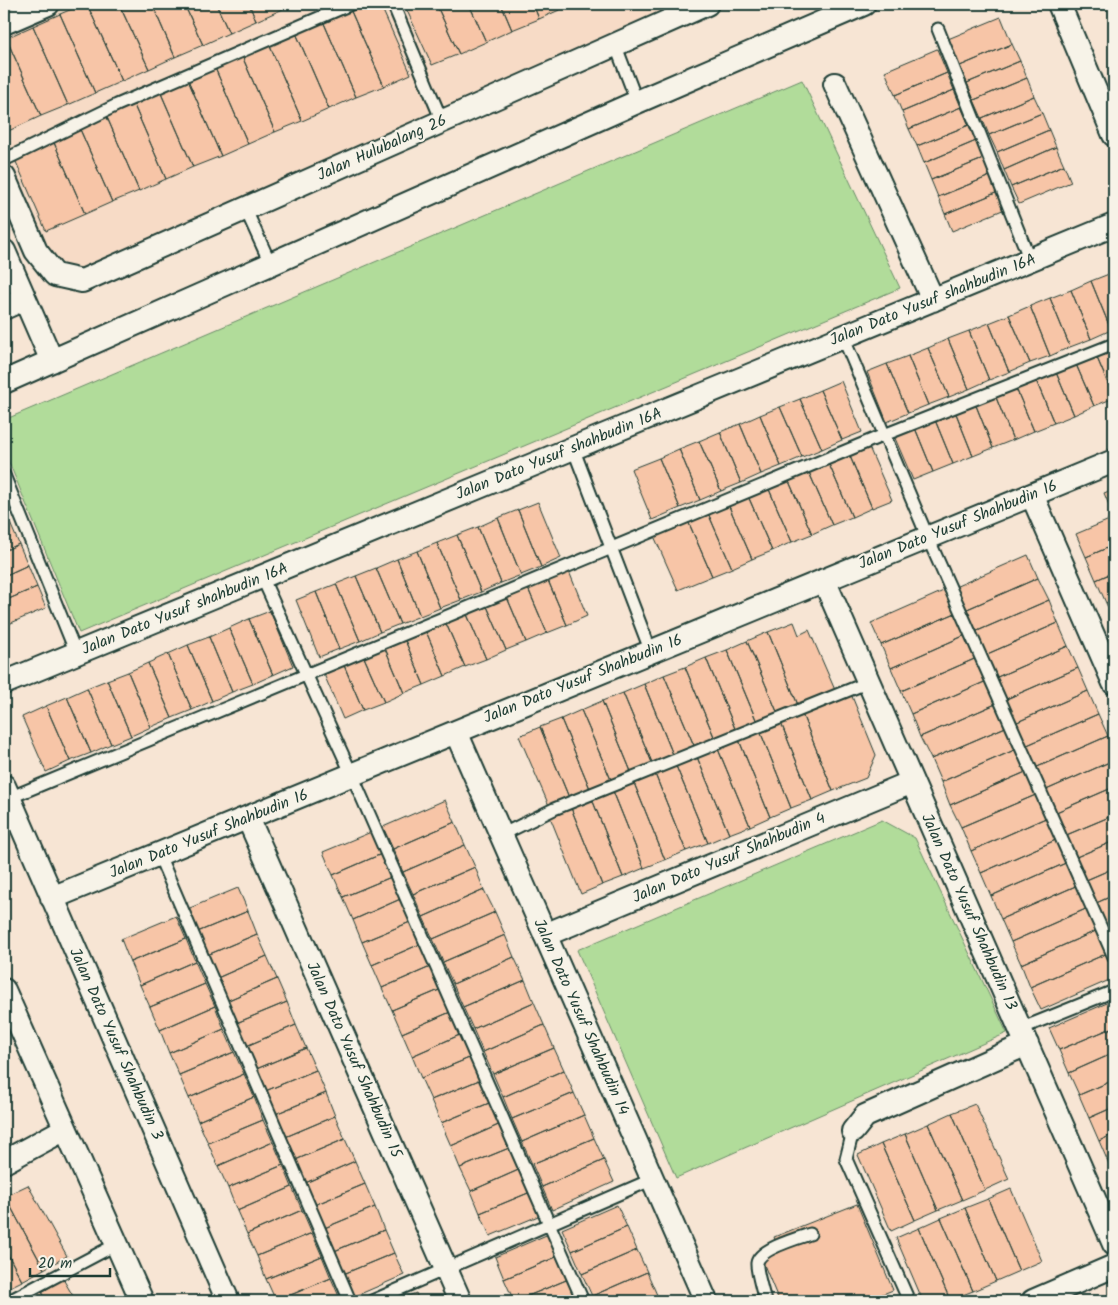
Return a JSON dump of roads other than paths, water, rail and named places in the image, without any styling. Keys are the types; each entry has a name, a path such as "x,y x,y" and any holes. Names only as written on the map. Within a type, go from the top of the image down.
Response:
{"street":[{"path":"4,23 48,4"},
{"name":"Jalan Hulubalang 26","path":"4,177 36,250 55,275 82,281 707,4"},
{"path":"4,382 861,4"},
{"path":"1060,4 1114,135"},
{"path":"835,84 933,300"},
{"name":"Jalan Dato Yusuf shahbudin 16A","path":"4,683 1114,225"},
{"path":"4,251 52,361"},
{"path":"4,308 24,299"},
{"name":"Jalan Dato Yusuf Shahbudin 16","path":"52,898 1114,461"},
{"path":"1032,495 1114,683"},
{"name":"Jalan Dato Yusuf Shahbudin 13","path":"824,580 1114,1244"},
{"name":"Jalan Dato Yusuf Shahbudin 14","path":"456,732 706,1301"},
{"name":"Jalan Dato Yusuf Shahbudin 4","path":"545,935 912,782"},
{"name":"Jalan Dato Yusuf Shahbudin 3","path":"6,792 228,1301"},
{"name":"Jalan Dato Yusuf Shahbudin 15","path":"248,818 460,1301"},
{"path":"4,990 8,1013 66,1130 142,1301"},
{"path":"853,1131 865,1116 1024,1036"},
{"path":"4,1162 66,1130"},
{"path":"1032,1301 1114,1266"}],"lane":[{"path":"4,160 117,105 350,4"},
{"path":"393,4 442,121"},
{"path":"938,29 1030,260"},
{"path":"615,44 637,102"},
{"path":"245,208 271,265"},
{"path":"843,337 928,538 1114,957"},
{"path":"6,792 306,675 884,435 1114,344"},
{"path":"573,448 651,652"},
{"path":"4,475 76,653"},
{"path":"262,577 352,775 583,1301"},
{"path":"501,835 554,809 869,682"},
{"path":"159,854 350,1301"},
{"path":"1024,1036 1114,991"},
{"path":"853,1131 846,1159 908,1301"},
{"path":"372,1301 653,1180"},
{"path":"765,1301 756,1264 759,1258 771,1248 810,1234"},
{"path":"9,1301 117,1244"}]}
